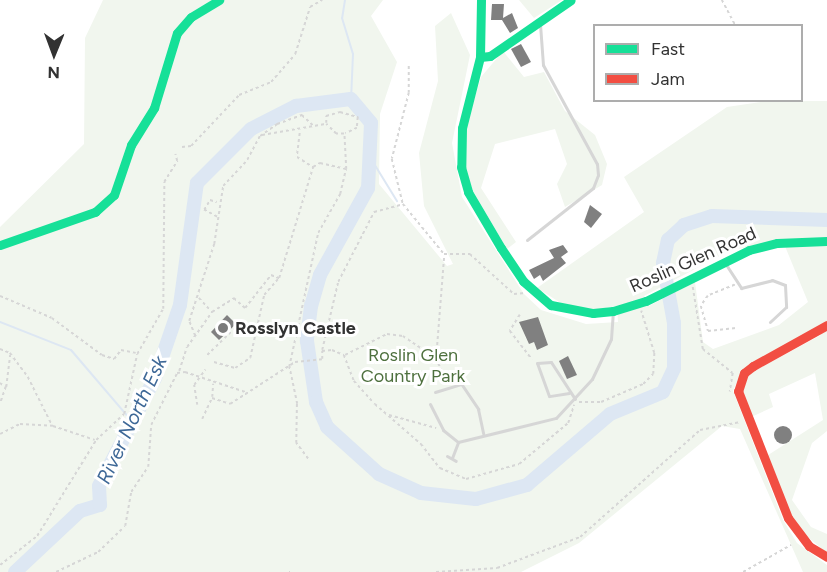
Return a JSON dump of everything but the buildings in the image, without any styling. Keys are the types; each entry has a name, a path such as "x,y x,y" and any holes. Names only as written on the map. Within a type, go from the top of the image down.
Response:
{"main road":[{"path":"0,245 95,212 114,195 131,145 154,108 177,33 191,17 219,0"},
{"name":"Roslin Glen Road","path":"480,0 480,57 462,128 461,167 468,192 530,288 551,305 574,311 614,311 646,301 724,261 777,243 827,241"},
{"path":"480,57 490,56 571,0"},
{"path":"827,326 753,366 738,391 788,518 809,546 827,557"}],"lane":[{"path":"527,240 593,188 598,176 597,164 543,65 539,22"},
{"path":"724,261 735,285 746,289 782,282 786,307 770,322"},
{"path":"458,442 483,434 540,425 556,418 592,379 611,339 614,311"},
{"path":"569,393 549,396 537,363 551,362 574,400"},
{"path":"456,376 478,409 483,434"},
{"path":"435,392 461,384"},
{"path":"430,404 443,430 458,442"},
{"path":"447,456 454,459 458,442"}],"path":[{"path":"182,147 191,146 239,96 271,82 295,54 310,7 322,0"},
{"path":"722,0 735,24"},
{"path":"409,66 409,93 392,159 403,204 444,254 436,358 449,387"},
{"path":"340,112 358,117 357,128 344,134 336,134 326,124 326,116 340,112"},
{"path":"195,336 189,321 200,298 223,186 247,160 260,136 302,115 315,127"},
{"path":"260,136 300,132 326,124"},
{"path":"300,132 297,157 313,167"},
{"path":"308,459 296,443 297,404 289,368 318,233 340,194 346,169 344,134"},
{"path":"0,566 37,536 96,440 124,414 137,354 163,309 164,182 177,160 175,154"},
{"path":"213,362 235,368 250,358 264,294 279,278 313,167 320,163 346,169"},
{"path":"217,217 204,210 205,203 218,202"},
{"path":"212,398 230,404 295,362 322,358 338,282 374,213 403,204"},
{"path":"444,254 470,254 514,294 521,296 530,288"},
{"path":"56,572 98,552 125,526 131,492 148,467 151,425 195,336 212,312 234,298 245,308 274,273 279,278"},
{"path":"690,278 703,350 733,373"},
{"path":"735,285 708,296 701,306 708,331 735,328"},
{"path":"261,291 264,294"},
{"path":"0,296 52,318 102,355 114,359 122,351 137,354"},
{"path":"200,298 212,312"},
{"path":"344,355 354,381 387,415 421,444 440,468 466,479 519,464 568,423 574,400 586,406 643,384 652,374 654,353 641,310"},
{"path":"520,315 510,331 537,363"},
{"path":"207,355 239,324"},
{"path":"322,351 344,355 387,334 403,336 436,358"},
{"path":"0,348 10,353 53,426"},
{"path":"0,404 6,387 10,353"},
{"path":"197,405 194,385 205,370"},
{"path":"179,371 248,393"},
{"path":"0,383 6,387"},
{"path":"202,418 212,398 213,383"},
{"path":"387,415 443,430"},
{"path":"436,572 497,568 580,537 700,430 740,422"},
{"path":"0,434 20,424 53,426 96,440"},
{"path":"744,572 791,544"}],"green space":[{"name":"Roslin Glen Country Park","path":"103,0 383,0 371,16 397,62 380,114 379,184 447,266 453,264 424,206 419,153 438,81 435,26 451,13 470,55 452,143 462,197 524,294 541,310 586,324 618,322 617,306 594,310 564,305 537,288 644,212 624,177 727,107 760,102 827,101 827,431 812,443 792,500 811,527 827,534 827,553 797,528 765,457 823,420 815,373 769,394 773,407 749,418 742,391 747,375 821,335 819,328 738,379 733,391 783,520 797,543 827,565 827,572 803,572 740,429 722,426 579,543 521,572 0,572 0,227 84,144 85,38","holes":["782,239 808,302 779,325 713,349 703,342 695,282 649,306 644,296 729,251"]},
{"path":"519,0 562,0 534,18"},
{"path":"503,51 524,77 544,72 565,111 595,135 607,164 602,185 565,207 557,184 567,164 555,129 495,144 481,188 516,242 507,249 473,191 464,166 466,127 481,77"}],"waterway":[{"path":"345,0 342,18 353,54 351,99"},
{"name":"River North Esk","path":"15,572 80,511 100,505 99,486 155,378 180,305 197,183 251,129 296,106 351,99 371,123 368,188 320,275 311,306 307,341 316,402 327,427 379,474 421,493 476,499 527,485 610,414 663,392 674,368 674,323 663,263 668,240 684,225 712,216 827,220"},
{"path":"373,162 397,201"},
{"path":"0,322 71,350 130,419"}],"traffic: fast":[{"path":"0,245 95,212 114,195 131,145 154,108 177,33 191,17 219,0"},
{"path":"481,0 480,57 462,128 461,167 468,192 501,248 523,281 551,305 593,313 613,311 646,301 749,250 777,243 827,241"},
{"path":"480,57 490,56 571,0"}],"traffic: jam":[{"path":"827,325 753,366 744,373 738,391 788,518 809,546 827,557"}],"place":[{"name":"Rosslyn Castle","path":"223,328"}]}
